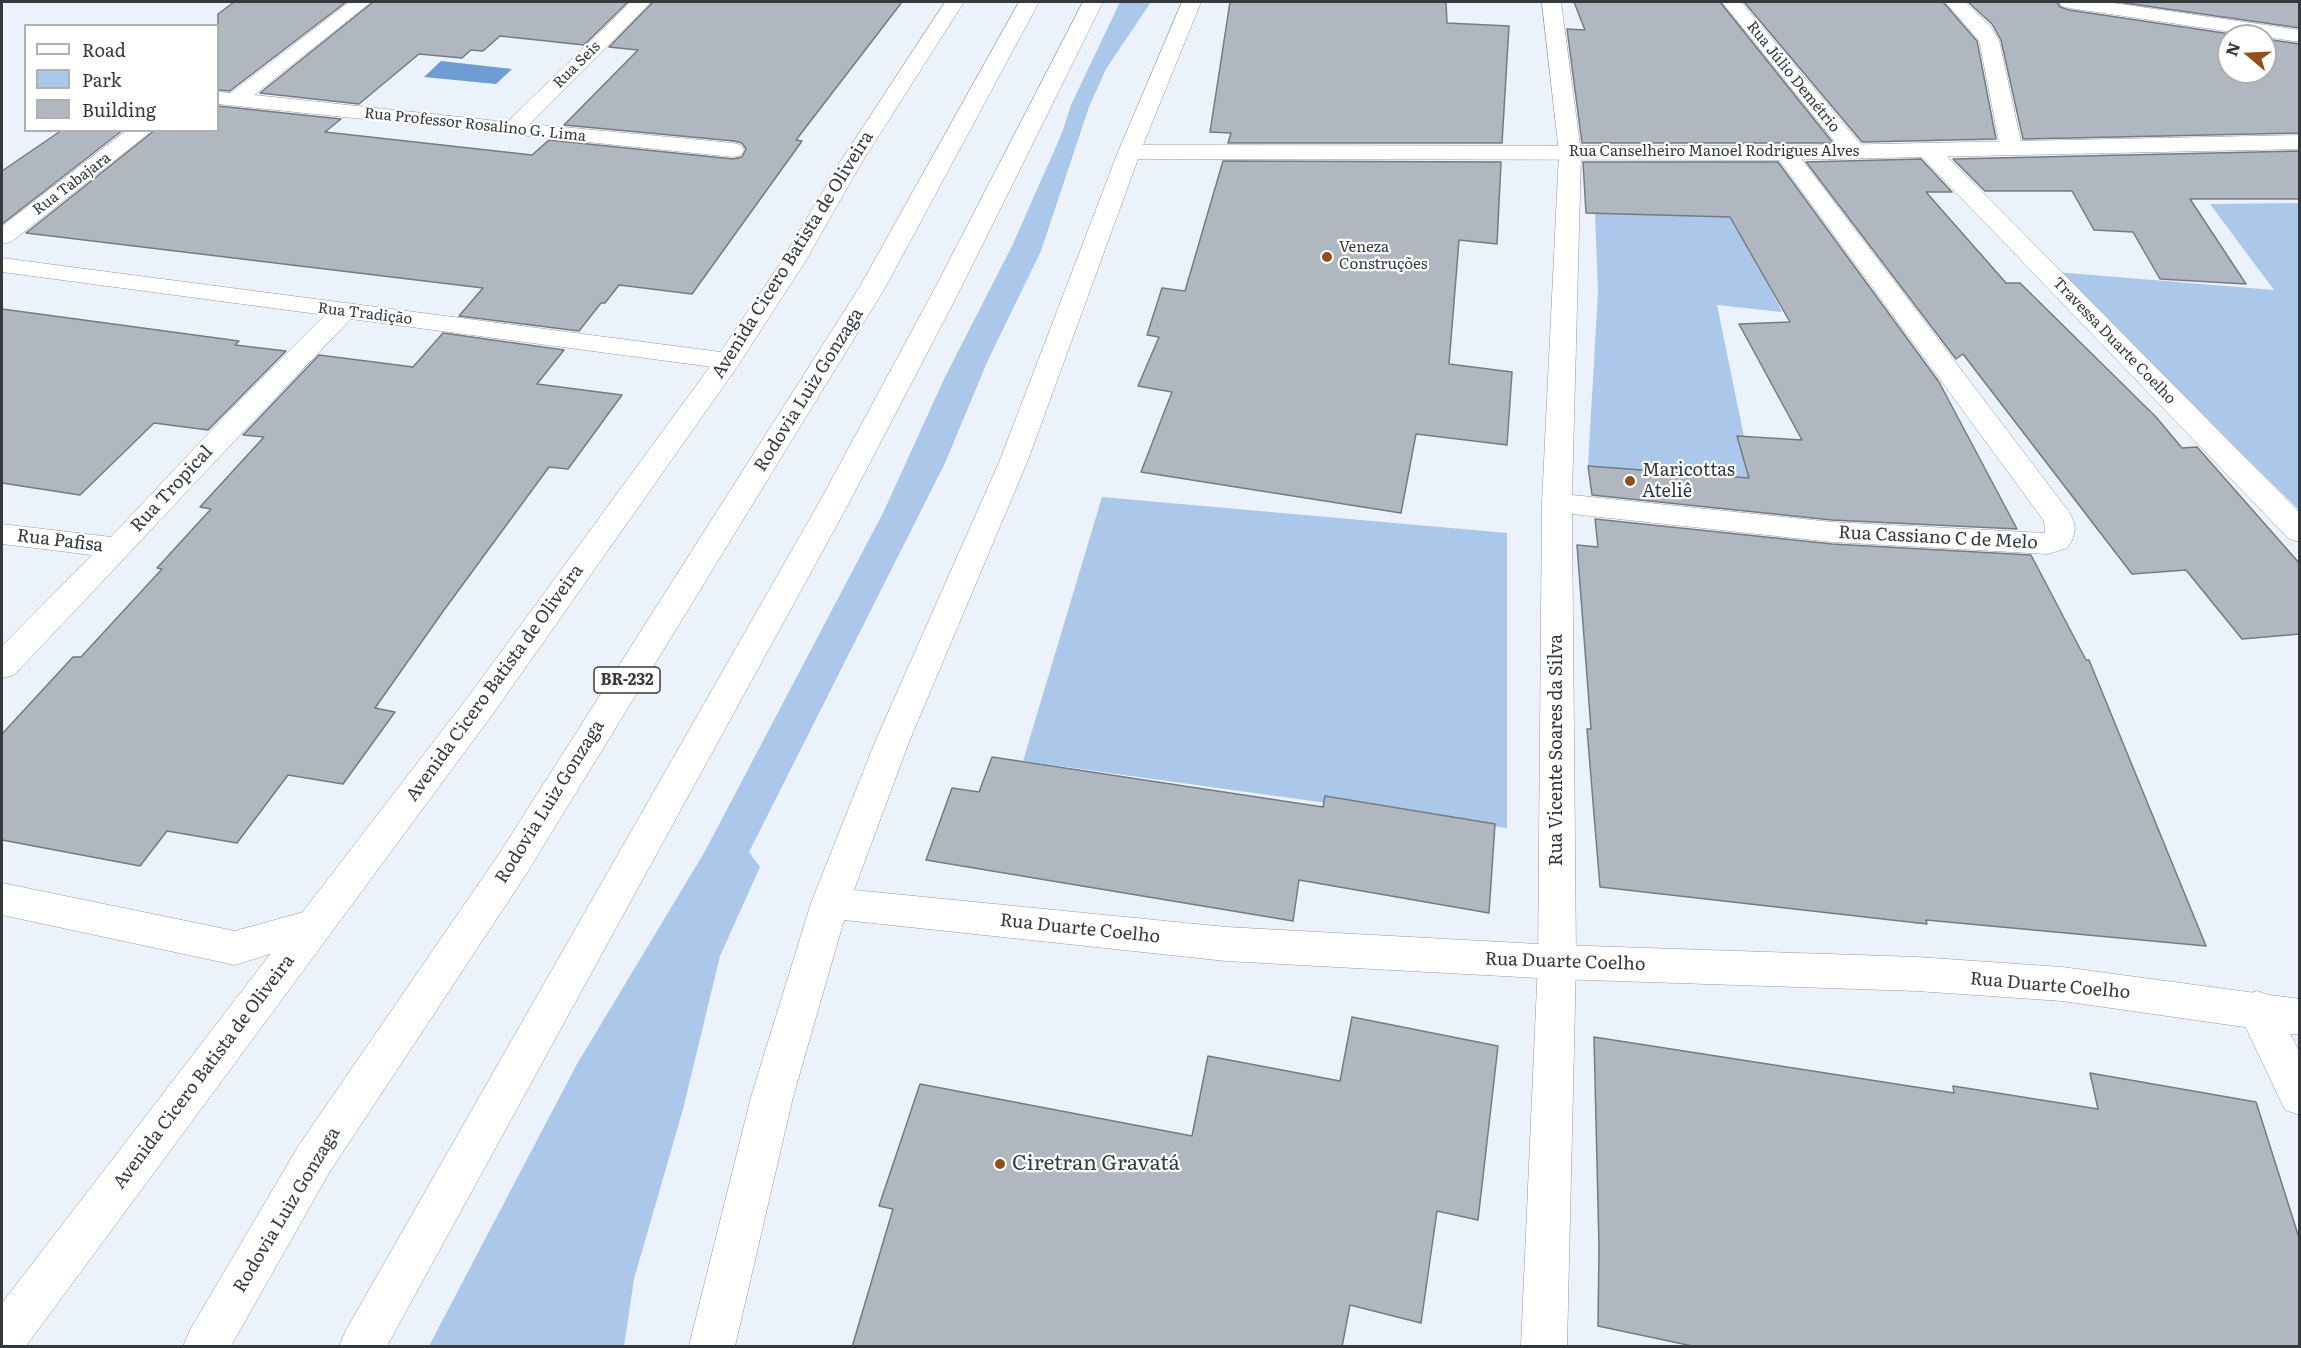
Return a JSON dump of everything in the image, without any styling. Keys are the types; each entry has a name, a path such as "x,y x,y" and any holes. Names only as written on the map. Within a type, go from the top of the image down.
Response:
{"main road":[{"path":"226,99 361,2"},
{"name":"Rua Seis","path":"512,129 642,2"},
{"name":"Avenida Cicero Batista de Oliveira","path":"2,1340 483,702 728,361 793,262 851,162 954,2"},
{"name":"Rodovia Luiz Gonzaga","path":"206,1347 314,1159 512,865 872,288 1029,2"},
{"path":"362,1347 835,501 948,288 1093,2"},
{"path":"712,1347 772,1096 830,903 892,742 1014,459 1129,152 1191,2"},
{"name":"Rua Vicente Soares da Silva","path":"1544,1347 1557,962 1557,503 1570,153 1551,2"},
{"name":"Rua Júlio Demétrio","path":"1731,2 1855,152"},
{"path":"1954,2 1983,30 1989,40 2011,147"},
{"path":"2068,2 2300,36"},
{"name":"Rua Professor Rosalino G. Lima","path":"226,99 733,150"},
{"name":"Rua Tabajara","path":"2,237 139,132"},
{"name":"Rua Canselheiro Manoel Rodrigues Alves","path":"1129,152 1785,153 2300,142"},
{"name":"Travessa Duarte Coelho","path":"1928,150 2300,532"},
{"name":"Rua Cassiano C de Melo","path":"1557,503 1832,532 2048,544 2060,537 2058,519 1785,153"},
{"name":"Rua Tradição","path":"2,265 343,312 728,361"},
{"name":"Rua Tropical","path":"2,666 118,548 248,408 343,312"},
{"name":"Rua Pafisa","path":"2,534 118,548"},
{"path":"2,899 235,948 314,925"},
{"name":"Rua Duarte Coelho","path":"830,903 1226,944 1557,962 1917,974 2062,984 2300,1017"},
{"path":"235,948 268,985"},
{"path":"2257,1010 2300,1096"}],"green space":[{"path":"1120,2 1151,2 1106,69 1089,107 1041,251 988,360 945,463 749,852 760,867 720,956 683,1109 634,1279 624,1346 429,1346 577,1064 704,853 883,513 945,377 1012,246 1062,133 1071,105"},
{"path":"2299,203 2299,510 2056,272 2274,290 2210,204"},
{"path":"1595,213 1734,217 1782,312 1717,305 1758,505 1671,496 1668,472 1588,466 1598,291"},
{"path":"1102,497 1507,533 1507,828 1023,761"}],"shaded area":[{"path":"441,61 512,69 496,84 424,77"}],"building":[{"path":"234,2 346,2 230,91 219,90 218,14"},
{"path":"373,2 628,2 584,45 500,36 483,51 471,50 462,58 419,54 359,104 260,93"},
{"path":"653,2 902,2 796,140 802,141 692,294 619,285 579,331 459,316 483,288 26,233 152,132 219,132 219,106 341,119 325,132 532,155 549,140 733,159 742,157 746,149 742,143 734,141 564,125 638,50 609,47"},
{"path":"1230,2 1446,2 1447,23 1509,26 1502,143 1228,143 1231,133 1210,132"},
{"path":"1574,2 1720,2 1833,143 1582,143 1567,29 1585,30"},
{"path":"1744,2 1943,2 1977,41 1996,139 1862,142"},
{"path":"1968,2 2057,2 2060,7 2069,10 2217,32 2217,84 2277,84 2277,41 2300,44 2300,133 2023,139 2001,40 1992,24"},
{"path":"2118,2 2300,2 2300,28"},
{"path":"59,132 120,132 2,224 2,171"},
{"path":"2300,151 2300,199 2190,199 2246,284 2160,279 2133,232 2094,230 2072,191 1985,191 1953,159"},
{"path":"1921,159 1952,192 1926,192 2006,283 2020,283 2156,417 2182,448 2197,447 2300,564 2300,634 2242,639 2186,570 2132,574 1963,354 1956,359 1806,162"},
{"path":"1223,161 1501,162 1497,244 1459,240 1449,364 1512,372 1507,445 1416,434 1401,513 1141,472 1172,392 1138,386 1159,337 1147,335 1162,288 1185,291"},
{"path":"1583,162 1778,162 1939,382 2017,529 1832,520 1592,495 1588,466 1749,478 1737,436 1802,440 1739,324 1790,322 1730,217 1586,213"},
{"path":"2,309 239,341 235,345 286,351 208,430 154,423 80,495 2,483"},
{"path":"443,333 564,350 537,384 622,395 568,469 549,467 444,610 375,708 395,712 343,784 288,775 237,843 167,831 140,866 2,840 2,734 73,657 81,657 162,569 157,568 211,509 200,507 264,437 243,435 319,355 413,367"},
{"path":"1595,519 1832,544 2031,555 2086,660 2089,660 2206,946 1926,920 1927,924 1600,887 1587,729 1591,729 1577,545 1598,547"},
{"path":"992,757 1323,807 1325,796 1495,824 1489,913 1299,880 1293,921 926,860 952,788 979,792"},
{"path":"1352,1017 1498,1046 1478,1220 1437,1211 1421,1323 1350,1305 1342,1347 852,1347 893,1209 879,1206 920,1084 1192,1136 1208,1056 1340,1081"},
{"path":"1594,1037 1954,1093 1953,1086 2098,1109 2090,1073 2256,1102 2300,1241 2300,1347 1697,1347 1598,1326 1599,1247"}],"place":[{"name":"Veneza Construções","path":"1327,257"},
{"name":"Maricottas Ateliê","path":"1630,481"},
{"name":"Ciretran Gravatá","path":"1000,1164"}]}
